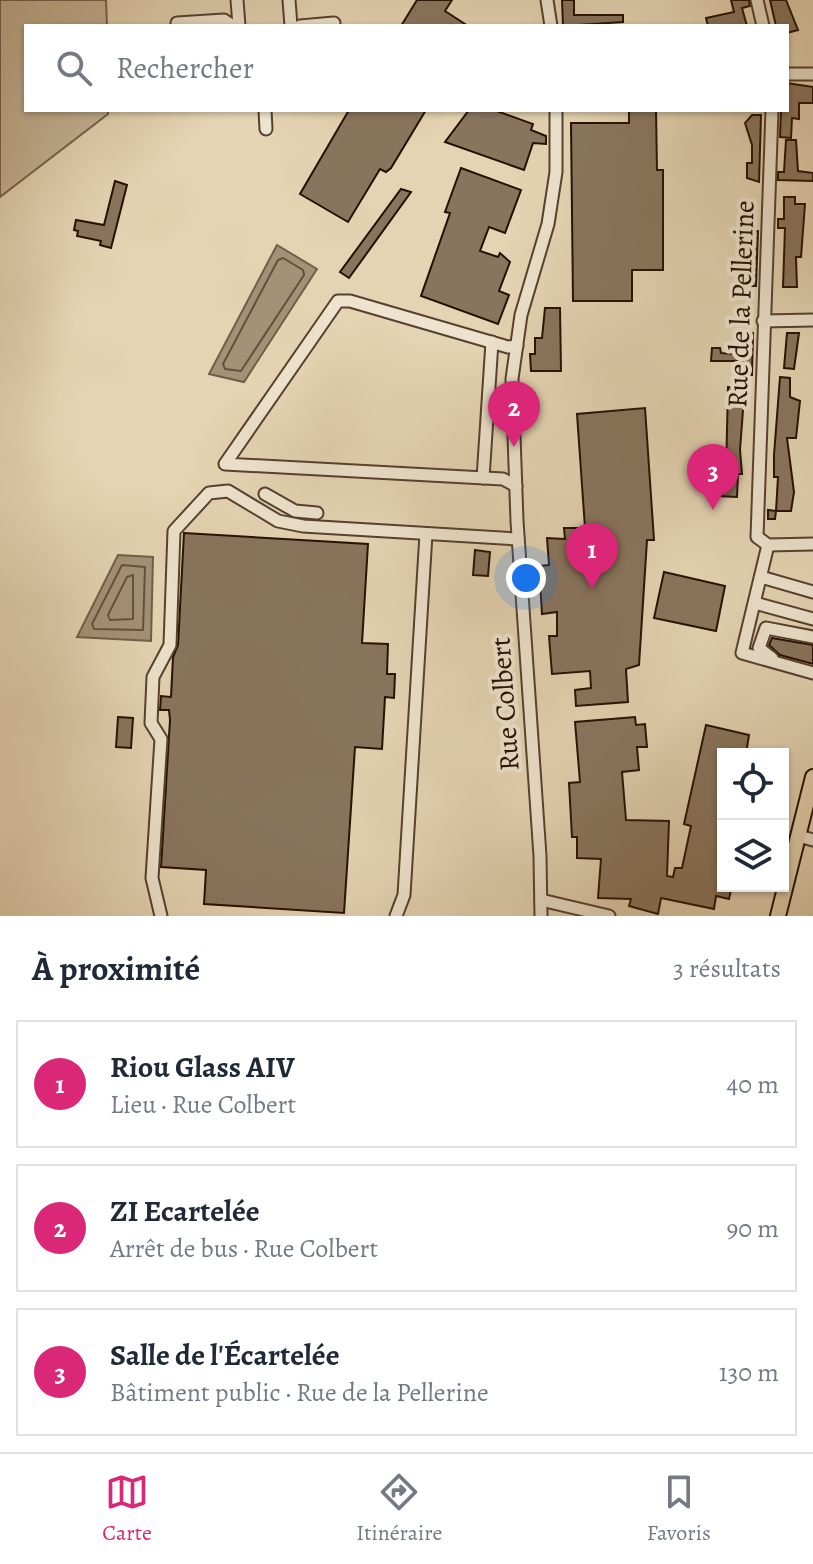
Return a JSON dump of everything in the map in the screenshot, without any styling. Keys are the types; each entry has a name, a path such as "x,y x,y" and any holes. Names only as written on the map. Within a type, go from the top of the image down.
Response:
{"main road":[{"path":"778,916 807,832 813,781"},
{"path":"787,916 790,878"}],"street":[{"path":"236,24 237,0"},
{"path":"289,0 291,24"},
{"path":"547,0 551,24"},
{"path":"757,0 763,24"},
{"path":"177,24 224,20 232,24"},
{"path":"323,24 334,23"},
{"path":"789,74 813,74"},
{"path":"265,112 266,129"},
{"name":"Rue Colbert","path":"541,916 518,539 512,379 521,315 548,224 556,172 556,112"},
{"name":"Rue de la Pellerine","path":"768,545 757,537 772,112"},
{"path":"516,486 503,479 225,464 338,301 350,301 492,342 517,346"},
{"path":"763,321 813,320"},
{"path":"483,478 492,342"},
{"path":"161,916 152,878 161,739 151,723 153,677 170,645 174,531 209,493 228,491 278,521 303,526 518,539"},
{"path":"265,494 295,511 317,513"},
{"path":"396,916 404,895 426,534"},
{"path":"813,544 768,545 742,653 813,673"},
{"path":"761,577 813,592"},
{"path":"755,603 813,619"},
{"path":"796,670 793,664 762,654 759,645 764,630 772,627 813,637"},
{"path":"541,900 609,916"}],"shaded area":[{"path":"0,0 106,0 107,24 24,24 24,112 108,114 0,197"}],"water":[{"path":"277,245 317,269 244,382 209,374"},
{"path":"118,555 153,557 151,641 77,637"}],"building":[{"path":"417,0 452,0 445,11 465,24 402,24"},
{"path":"562,0 574,0 574,15 623,15 623,22 563,24"},
{"path":"731,0 749,0 750,6 742,8 746,24 708,24 706,18 734,12"},
{"path":"770,0 786,0 798,30 789,32 789,24 776,24"},
{"path":"789,83 813,87 813,103 799,103 799,119 792,118 791,138 780,137 781,112 789,112"},
{"path":"348,112 425,112 391,168 386,172 380,169 348,222 300,194"},
{"path":"468,112 500,112 533,124 531,130 546,136 546,144 533,143 524,170 445,142"},
{"path":"629,112 656,112 657,170 663,170 663,270 632,270 632,301 573,301 571,123 629,123"},
{"path":"752,115 761,115 759,182 747,178 747,163 752,163 752,145 745,123"},
{"path":"786,140 796,140 798,171 813,173 813,181 778,180 778,172 784,172"},
{"path":"461,168 521,190 505,233 489,227 480,251 498,257 500,253 510,262 499,291 509,295 498,324 421,296 450,213 445,212"},
{"path":"115,181 127,185 111,248 100,245 101,241 77,236 78,231 74,230 76,220 104,225"},
{"path":"401,189 411,192 349,278 340,272"},
{"path":"784,197 795,197 795,204 805,204 801,257 796,257 797,287 783,287 785,228 778,228 778,219 784,219"},
{"path":"744,231 758,231 756,286 743,286"},
{"path":"545,308 560,308 561,371 531,371 530,354 535,354 535,338 542,338"},
{"path":"740,333 753,333 752,375 738,374 739,361 711,361 712,348 720,348 721,353 736,354"},
{"path":"787,333 799,333 794,369 784,368"},
{"path":"780,377 790,378 790,397 800,401 796,438 787,438 794,492 791,511 776,511 778,477 774,477 774,455"},
{"path":"728,387 740,388 743,410 742,474 738,474 737,497 718,496 720,473 726,473"},
{"path":"645,408 654,540 647,540 639,665 626,669 628,702 576,706 575,690 591,688 590,671 552,674 549,636 557,636 557,612 542,614 539,566 549,565 547,538 565,539 564,528 585,528 577,414"},
{"path":"768,510 776,511 775,519 768,519"},
{"path":"184,533 368,544 362,643 388,644 387,674 395,674 394,698 385,697 382,749 355,747 344,913 204,904 206,870 161,867 170,720 169,710 160,710 161,696 171,697 173,657 178,645"},
{"path":"475,550 490,552 488,576 473,575"},
{"path":"664,572 725,586 716,631 654,618"},
{"path":"772,638 813,645 813,664 780,655 769,645"},
{"path":"118,717 133,718 131,748 116,747"},
{"path":"635,717 636,725 645,724 647,747 637,747 639,770 622,772 626,820 669,821 667,876 673,877 675,868 682,868 691,826 684,824 706,725 749,735 747,748 717,748 717,892 731,892 729,899 716,896 714,909 661,898 658,914 629,906 631,899 598,898 601,859 577,858 577,837 572,837 569,783 580,782 575,722"}],"place":[{"name":"ZI Ecartelée","path":"514,447"},
{"name":"Salle de l'Écartelée","path":"713,510"},
{"name":"Riou Glass AIV","path":"592,589"}]}
